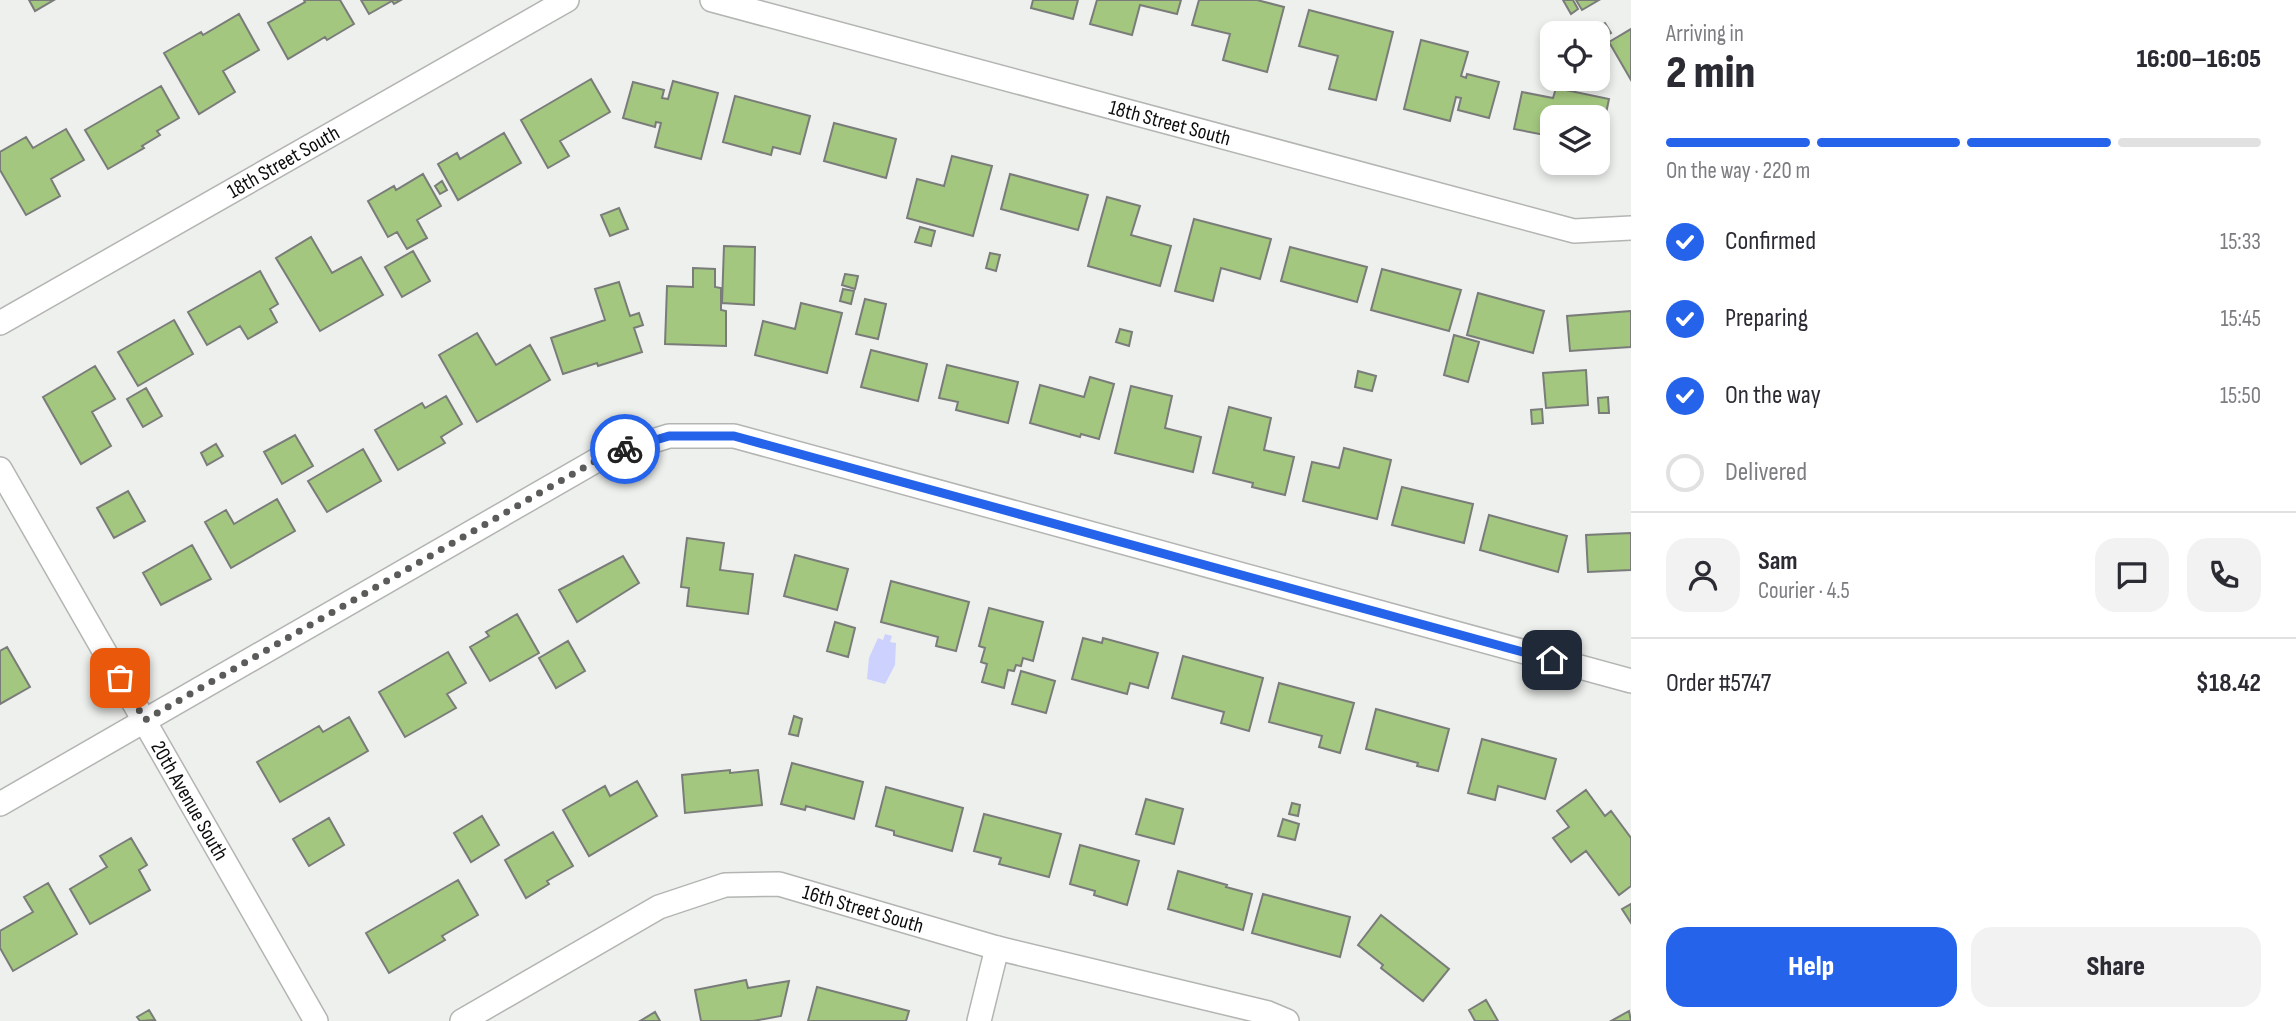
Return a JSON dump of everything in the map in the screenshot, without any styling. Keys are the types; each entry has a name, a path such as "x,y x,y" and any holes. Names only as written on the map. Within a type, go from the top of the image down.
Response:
{"street":[{"name":"18th Street South","path":"0,323 567,0"},
{"name":"18th Street South","path":"712,0 1574,231 1631,228"},
{"path":"0,804 604,456 669,436 734,436 1631,681"},
{"name":"20th Avenue South","path":"0,469 316,1021"},
{"name":"16th Street South","path":"462,1021 659,907 725,886 779,884 997,947 1268,1013 1287,1021"},
{"path":"979,1021 997,947"}],"water":[{"path":"885,634 892,636 890,642 896,643 895,665 885,684 867,679 869,658 878,638 883,640"}],"building":[{"path":"29,0 54,0 35,11"},
{"path":"304,0 340,0 354,24 327,40 325,37 288,59 268,23 305,2"},
{"path":"361,0 401,0 394,4 392,1 369,14"},
{"path":"1033,0 1078,0 1073,19 1031,8"},
{"path":"1097,0 1181,0 1177,14 1140,5 1132,35 1090,24"},
{"path":"1199,0 1257,0 1284,7 1267,72 1223,60 1230,34 1192,25"},
{"path":"1563,0 1573,0 1578,9 1571,14"},
{"path":"1576,0 1599,0 1582,10"},
{"path":"1309,10 1393,32 1376,100 1329,89 1338,56 1299,46"},
{"path":"239,14 259,50 223,71 235,92 199,114 164,53"},
{"path":"1631,29 1631,80 1610,44"},
{"path":"1421,40 1468,52 1461,76 1466,78 1467,74 1499,82 1489,118 1458,110 1461,98 1456,97 1450,121 1404,109"},
{"path":"591,79 610,112 560,141 569,156 548,168 521,120"},
{"path":"673,81 718,93 701,159 655,147 661,123 656,122 655,127 623,118 633,82 664,90 662,98 668,99"},
{"path":"161,86 179,118 157,131 160,135 142,146 144,148 108,169 85,130"},
{"path":"1555,91 1570,91 1609,99 1608,105 1540,105 1540,134 1514,129 1522,92 1553,98"},
{"path":"735,96 810,116 800,154 773,147 771,155 723,142"},
{"path":"834,123 896,139 886,178 824,161"},
{"path":"66,129 84,160 51,179 60,196 26,215 0,170 0,152 26,137 33,148"},
{"path":"504,133 521,163 458,200 438,164 457,153 460,159"},
{"path":"952,156 992,166 973,236 907,218 917,179 944,186"},
{"path":"423,174 441,206 417,220 427,238 407,249 397,232 388,237 368,201 394,186 396,190"},
{"path":"1010,174 1088,195 1078,230 1001,209"},
{"path":"442,181 447,190 440,194 435,186"},
{"path":"1107,197 1140,206 1131,235 1171,246 1160,286 1088,266"},
{"path":"619,208 628,229 610,236 601,215"},
{"path":"1194,219 1271,239 1260,279 1221,268 1213,301 1175,291"},
{"path":"920,227 935,231 931,246 915,242"},
{"path":"311,237 332,273 361,257 383,295 320,331 276,258"},
{"path":"724,246 755,247 754,305 722,303"},
{"path":"1290,247 1367,267 1357,302 1281,281"},
{"path":"413,251 430,281 402,297 385,267"},
{"path":"990,253 1000,255 996,271 986,268"},
{"path":"693,268 715,269 715,287 721,288 721,310 726,311 726,346 665,344 667,286 693,287"},
{"path":"1382,269 1461,290 1449,331 1371,310"},
{"path":"260,271 278,304 270,309 277,322 248,339 240,326 207,345 188,312"},
{"path":"845,274 858,276 855,289 842,285"},
{"path":"619,282 630,316 639,313 643,325 634,328 642,352 563,374 551,338 605,320 595,289"},
{"path":"843,289 854,291 851,304 840,301"},
{"path":"1478,293 1544,311 1533,353 1467,335"},
{"path":"865,299 886,304 878,339 856,334"},
{"path":"801,303 842,313 827,373 755,355 763,321 795,329"},
{"path":"1631,311 1631,347 1570,351 1567,316"},
{"path":"174,320 193,354 138,386 118,352"},
{"path":"1120,329 1132,332 1129,346 1116,342"},
{"path":"477,333 496,365 530,345 550,380 477,422 439,355"},
{"path":"1454,335 1479,342 1468,382 1444,375"},
{"path":"871,350 927,364 918,401 861,387"},
{"path":"947,365 1018,382 1008,423 956,410 958,402 939,398"},
{"path":"95,366 115,399 92,412 111,446 81,464 43,397"},
{"path":"1586,370 1588,405 1546,408 1543,373"},
{"path":"1358,371 1376,376 1372,391 1355,387"},
{"path":"1090,377 1114,384 1099,439 1081,434 1080,437 1030,423 1040,385 1084,397"},
{"path":"1131,386 1172,396 1165,428 1201,437 1193,472 1115,453"},
{"path":"146,388 162,416 143,427 127,399"},
{"path":"446,396 462,424 441,437 445,443 398,470 375,430 422,403 425,408"},
{"path":"1608,397 1609,413 1599,413 1598,398"},
{"path":"1229,407 1271,418 1264,450 1294,457 1285,495 1252,487 1253,483 1213,473"},
{"path":"1542,409 1543,423 1532,424 1531,410"},
{"path":"295,435 313,466 282,484 264,452"},
{"path":"216,444 223,456 207,465 201,453"},
{"path":"1344,448 1391,460 1377,519 1303,501 1312,462 1339,468"},
{"path":"363,449 381,481 327,512 308,481"},
{"path":"1402,487 1473,504 1464,543 1392,525"},
{"path":"128,491 145,521 114,538 97,508"},
{"path":"277,499 295,531 231,568 205,522 226,510 234,524"},
{"path":"1489,515 1567,536 1558,572 1480,550"},
{"path":"1631,533 1631,570 1588,572 1586,535"},
{"path":"687,538 724,543 720,570 753,574 748,614 687,606 689,588 681,587"},
{"path":"192,545 211,579 161,605 143,573"},
{"path":"795,555 848,569 837,610 784,596"},
{"path":"623,556 639,583 577,622 559,590"},
{"path":"891,581 969,602 956,651 936,646 938,637 881,622"},
{"path":"989,608 1043,622 1033,661 1023,658 1021,666 1016,665 1014,671 1008,670 1004,688 982,682 987,664 981,662 985,648 979,646"},
{"path":"517,614 539,653 490,681 470,647 489,636 486,632"},
{"path":"835,622 855,628 848,657 827,651"},
{"path":"1083,638 1102,643 1103,638 1158,653 1148,688 1130,683 1127,694 1072,679"},
{"path":"568,641 585,671 556,688 539,658"},
{"path":"7,647 30,687 0,704 0,651"},
{"path":"448,652 466,683 447,694 456,708 405,737 379,692"},
{"path":"1183,656 1263,678 1249,731 1221,723 1224,712 1172,698"},
{"path":"1021,671 1055,681 1046,713 1012,704"},
{"path":"1279,683 1354,703 1340,753 1319,747 1322,736 1269,722"},
{"path":"1376,709 1449,729 1438,771 1366,749"},
{"path":"794,716 802,719 798,736 789,734"},
{"path":"349,717 368,751 280,802 257,762 319,726 323,732"},
{"path":"1482,739 1556,759 1545,799 1498,786 1495,800 1468,793"},
{"path":"792,763 863,782 854,819 806,806 805,810 781,804"},
{"path":"730,770 730,773 758,770 762,805 685,813 682,775"},
{"path":"637,781 657,816 589,856 563,810 605,786 610,796"},
{"path":"886,787 963,808 952,851 894,835 894,831 876,826"},
{"path":"1586,790 1605,816 1611,811 1631,838 1631,886 1619,895 1586,851 1571,862 1553,838 1569,827 1557,811"},
{"path":"1146,799 1183,809 1174,844 1136,834"},
{"path":"1292,803 1300,805 1298,816 1289,814"},
{"path":"984,814 1061,834 1049,877 999,864 1001,858 974,851"},
{"path":"482,816 499,845 471,862 454,833"},
{"path":"329,818 344,845 309,866 293,839"},
{"path":"1283,819 1299,824 1295,840 1278,836"},
{"path":"553,832 573,866 547,881 549,884 526,898 505,860"},
{"path":"131,838 147,865 139,870 150,890 90,924 70,889 107,867 100,856"},
{"path":"1080,845 1139,861 1127,905 1070,884"},
{"path":"1178,871 1252,894 1243,930 1168,909"},
{"path":"458,880 478,915 442,936 445,940 389,973 366,933"},
{"path":"48,883 77,934 13,971 0,948 0,931 33,912 24,897"},
{"path":"1263,894 1350,917 1340,957 1252,933"},
{"path":"1631,904 1631,923 1622,909"},
{"path":"1381,915 1449,969 1423,1001 1381,968 1383,965 1358,945"},
{"path":"746,980 748,988 789,981 781,1016 753,1021 701,1021 695,990"},
{"path":"817,987 909,1011 906,1021 808,1021"},
{"path":"1486,1000 1498,1021 1475,1021 1469,1010"},
{"path":"149,1010 155,1020 140,1021 137,1017"},
{"path":"1629,1011 1631,1021 1611,1021"},
{"path":"655,1012 660,1021 640,1021"}],"way so far":[{"path":"120,678 145,720 604,456 625,449"}],"route":[{"path":"625,449 669,436 734,436 1552,660"}]}
